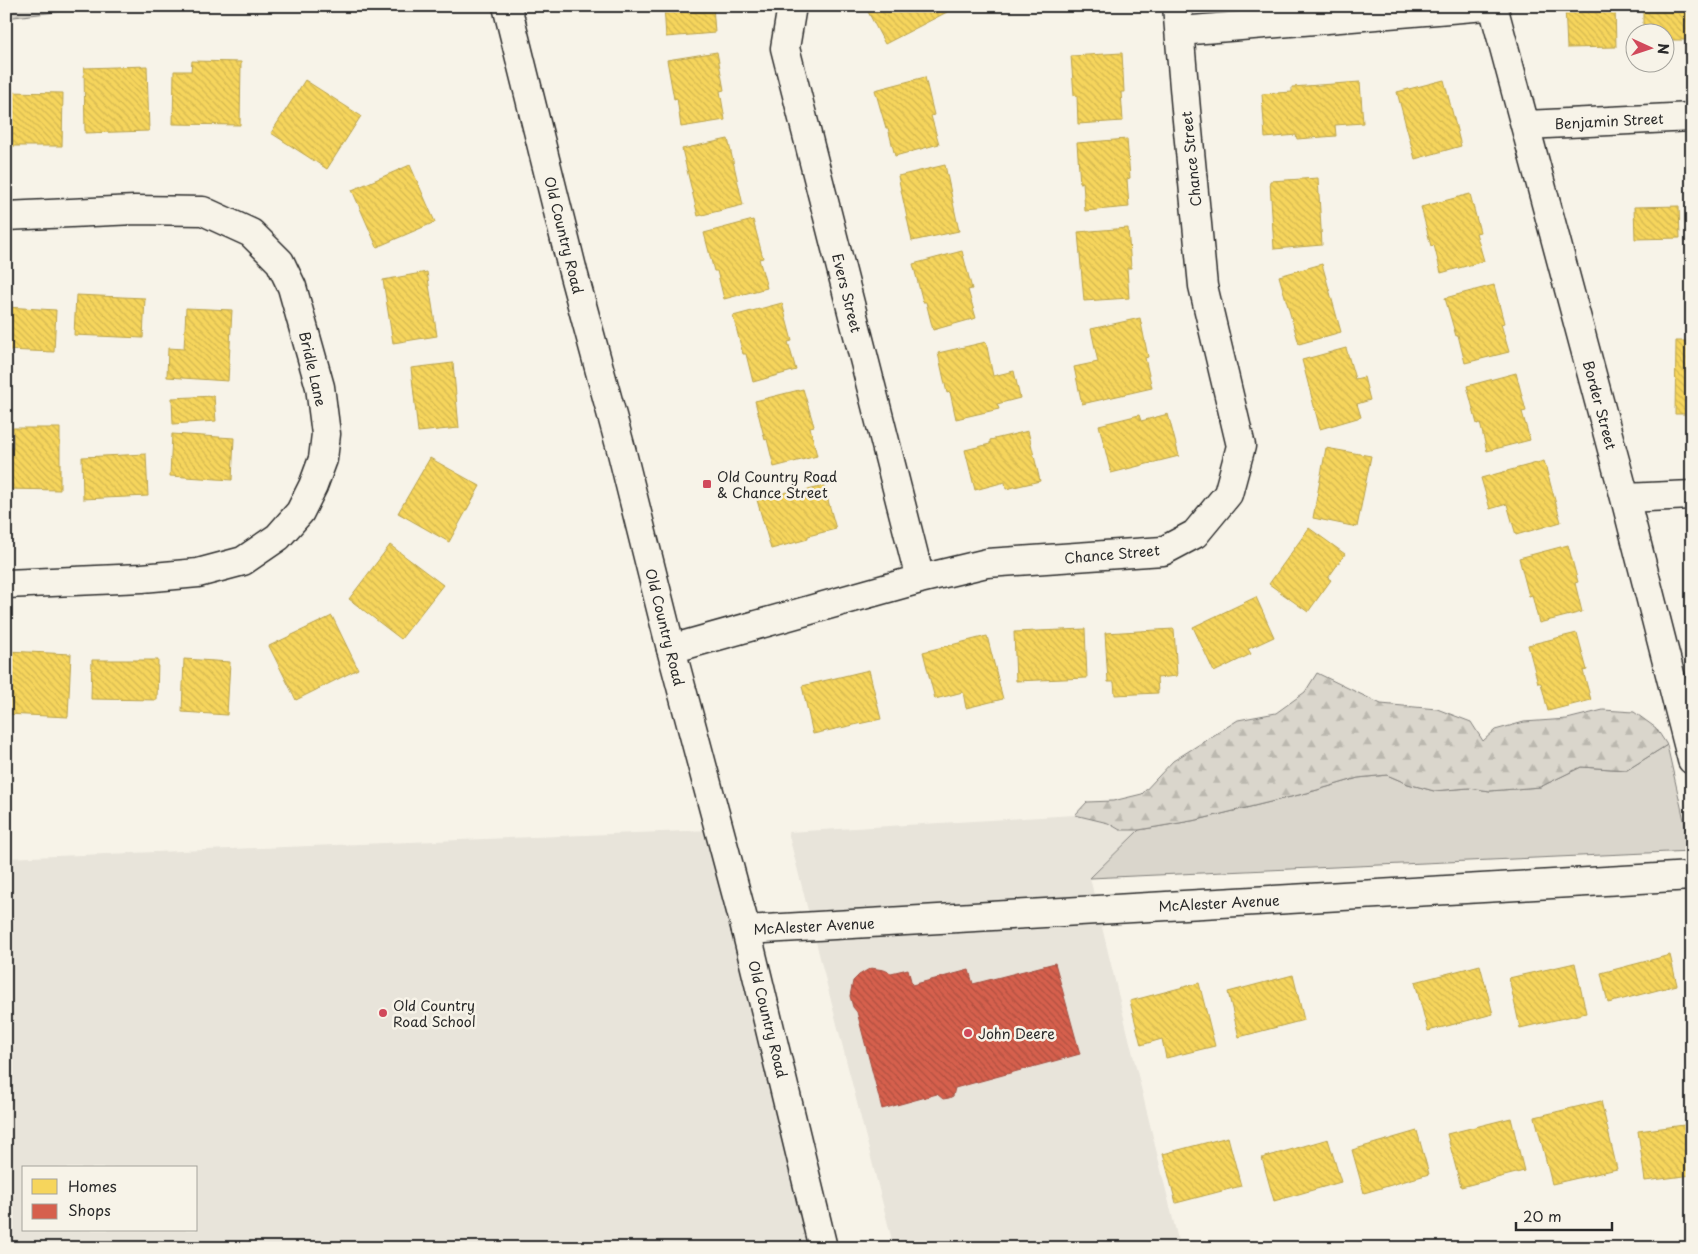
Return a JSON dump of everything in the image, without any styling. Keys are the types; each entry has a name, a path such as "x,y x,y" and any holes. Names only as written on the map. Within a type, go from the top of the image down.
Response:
{"street":[{"name":"Old Country Road","path":"507,6 573,272 746,930 823,1248"},
{"name":"Evers Street","path":"792,6 785,48 920,579"},
{"path":"1178,19 1486,6"},
{"name":"Border Street","path":"1493,6 1625,498 1692,760"},
{"name":"Chance Street","path":"671,649 920,579 987,563 1164,551 1195,534 1228,494 1241,446 1204,286 1178,19"},
{"name":"Benjamin Street","path":"1526,125 1692,117"},
{"name":"Bridle Lane","path":"6,216 135,210 203,211 252,233 280,262 292,286 320,387 326,434 323,459 313,486 300,512 278,536 243,561 198,573 152,578 6,584"},
{"path":"1625,498 1692,495"},
{"name":"McAlester Avenue","path":"746,930 1692,876"}],"shaded area":[{"path":"1075,815 1108,823 1120,830 1139,830 1090,878 1180,1248 894,1248 788,832"},
{"name":"Old Country Road School","path":"712,830 819,1248 6,1248 6,858"}],"green space":[{"path":"6,6 104,6 6,18"},
{"path":"1317,673 1381,704 1437,709 1471,722 1483,741 1495,730 1524,722 1567,719 1603,710 1634,712 1656,728 1667,745 1627,770 1581,767 1540,787 1490,791 1469,788 1434,791 1408,784 1387,775 1358,778 1307,793 1197,820 1139,830 1120,830 1108,823 1075,815 1087,802 1113,801 1142,794 1173,761 1238,720 1276,713 1305,692"},
{"path":"1667,745 1691,851 1090,878 1139,830 1197,820 1307,793 1358,778 1387,775 1408,784 1434,791 1469,788 1490,791 1540,787 1581,767 1627,770"}],"building: Homes":[{"path":"664,6 713,6 715,33 666,37"},
{"path":"865,6 944,6 947,12 885,44"},
{"path":"1565,6 1615,6 1616,47 1567,48"},
{"path":"1643,6 1689,6 1689,40 1676,40 1676,22 1643,22"},
{"path":"717,52 724,90 720,91 725,120 681,127 677,98 674,99 667,60"},
{"path":"1122,53 1124,92 1121,92 1123,121 1078,124 1077,96 1074,95 1071,56"},
{"path":"192,61 241,62 240,125 173,124 174,71 191,71"},
{"path":"147,66 149,131 85,133 84,68"},
{"path":"925,77 934,115 931,116 939,144 895,156 875,90"},
{"path":"305,80 361,116 327,169 271,133"},
{"path":"1444,80 1461,146 1415,159 1397,92"},
{"path":"1360,82 1363,123 1335,125 1336,136 1297,139 1296,135 1265,138 1262,94 1292,92 1292,87"},
{"path":"6,92 63,93 62,146 6,146"},
{"path":"728,139 743,205 698,216 682,149"},
{"path":"1127,139 1130,178 1127,179 1129,207 1085,211 1083,182 1080,183 1077,143"},
{"path":"410,165 435,222 377,247 352,190"},
{"path":"945,165 959,231 912,241 898,176"},
{"path":"1318,178 1322,245 1274,249 1270,181"},
{"path":"1470,194 1480,232 1476,233 1484,261 1441,273 1434,245 1431,246 1421,207"},
{"path":"1679,206 1680,238 1635,239 1634,207"},
{"path":"753,220 763,258 759,259 767,288 724,299 704,233"},
{"path":"1128,228 1131,268 1127,268 1129,298 1084,301 1078,232"},
{"path":"962,251 972,289 968,290 976,318 933,330 913,264"},
{"path":"1322,264 1341,332 1299,344 1279,276"},
{"path":"427,272 437,336 393,343 383,280"},
{"path":"1494,285 1504,323 1501,324 1509,352 1465,363 1458,335 1456,336 1445,298"},
{"path":"76,295 145,298 143,338 74,335"},
{"path":"782,303 792,341 788,342 796,370 753,382 733,316"},
{"path":"6,307 56,310 54,352 6,350"},
{"path":"186,308 232,310 228,381 167,377 168,348 184,349"},
{"path":"1140,318 1148,357 1145,358 1152,388 1082,404 1074,367 1098,362 1091,329"},
{"path":"1676,341 1692,341 1692,414 1675,414"},
{"path":"986,342 993,376 1014,371 1020,398 997,404 999,409 956,419 950,392 947,393 938,353"},
{"path":"1346,348 1355,379 1364,377 1370,400 1357,404 1361,417 1320,429 1302,360"},
{"path":"453,363 459,428 418,432 411,368"},
{"path":"1516,373 1526,411 1522,412 1530,440 1487,451 1480,423 1477,424 1467,386"},
{"path":"803,389 814,426 810,427 817,456 774,467 755,401"},
{"path":"214,396 216,421 173,424 172,398"},
{"path":"1168,414 1179,456 1111,473 1099,425 1139,415 1141,421"},
{"path":"13,428 60,428 60,490 6,489 6,448 13,448"},
{"path":"1028,431 1040,481 1006,489 1005,482 975,490 965,450 990,444 990,440"},
{"path":"172,434 234,438 232,480 170,476"},
{"path":"1326,448 1371,456 1357,527 1313,518"},
{"path":"146,454 148,496 83,499 82,457"},
{"path":"430,458 480,486 449,542 398,513"},
{"path":"1544,461 1561,522 1516,535 1507,504 1490,509 1481,478"},
{"path":"824,486 836,529 808,536 808,539 771,549 757,500 795,490 796,493"},
{"path":"1309,528 1345,554 1328,578 1331,580 1308,612 1269,584"},
{"path":"390,545 443,585 401,639 349,599"},
{"path":"1568,545 1578,582 1575,583 1582,612 1539,623 1532,595 1529,596 1519,558"},
{"path":"1256,597 1274,637 1248,649 1251,654 1214,672 1193,627"},
{"path":"332,616 358,669 296,700 269,646"},
{"path":"1085,629 1087,678 1016,681 1014,632"},
{"path":"1174,629 1177,676 1157,678 1158,693 1115,695 1114,682 1108,682 1105,633"},
{"path":"1577,633 1587,670 1583,671 1591,700 1548,711 1528,645"},
{"path":"987,636 1003,699 966,708 963,692 935,699 923,652"},
{"path":"6,651 71,654 68,717 6,714"},
{"path":"184,659 230,662 227,715 182,712"},
{"path":"92,660 158,660 157,700 91,699"},
{"path":"869,670 881,719 813,734 802,686"},
{"path":"1670,955 1677,985 1608,1003 1601,973"},
{"path":"1575,963 1586,1013 1520,1028 1509,978"},
{"path":"1480,965 1493,1014 1428,1031 1415,982"},
{"path":"1293,975 1304,1020 1239,1037 1228,992"},
{"path":"1199,983 1215,1046 1166,1058 1162,1039 1141,1045 1130,1001"},
{"path":"1601,1101 1617,1169 1552,1184 1535,1117"},
{"path":"1511,1118 1524,1171 1461,1187 1447,1134"},
{"path":"1692,1124 1692,1175 1645,1181 1638,1131"},
{"path":"1417,1131 1429,1174 1364,1193 1352,1150"},
{"path":"1228,1137 1241,1186 1176,1203 1163,1154"},
{"path":"1328,1139 1341,1182 1274,1201 1262,1158"}],"building: Shops":[{"name":"John Deere","path":"1055,963 1080,1054 955,1088 953,1096 949,1098 943,1099 937,1094 882,1109 857,1012 853,1007 850,996 853,981 859,975 871,968 891,973 908,969 912,985 969,970 973,984"}],"place":[{"name":"Old Country Road & Chance Street","path":"707,484"},
{"name":"Old Country Road School","path":"383,1013"},
{"name":"John Deere","path":"968,1033"}]}
